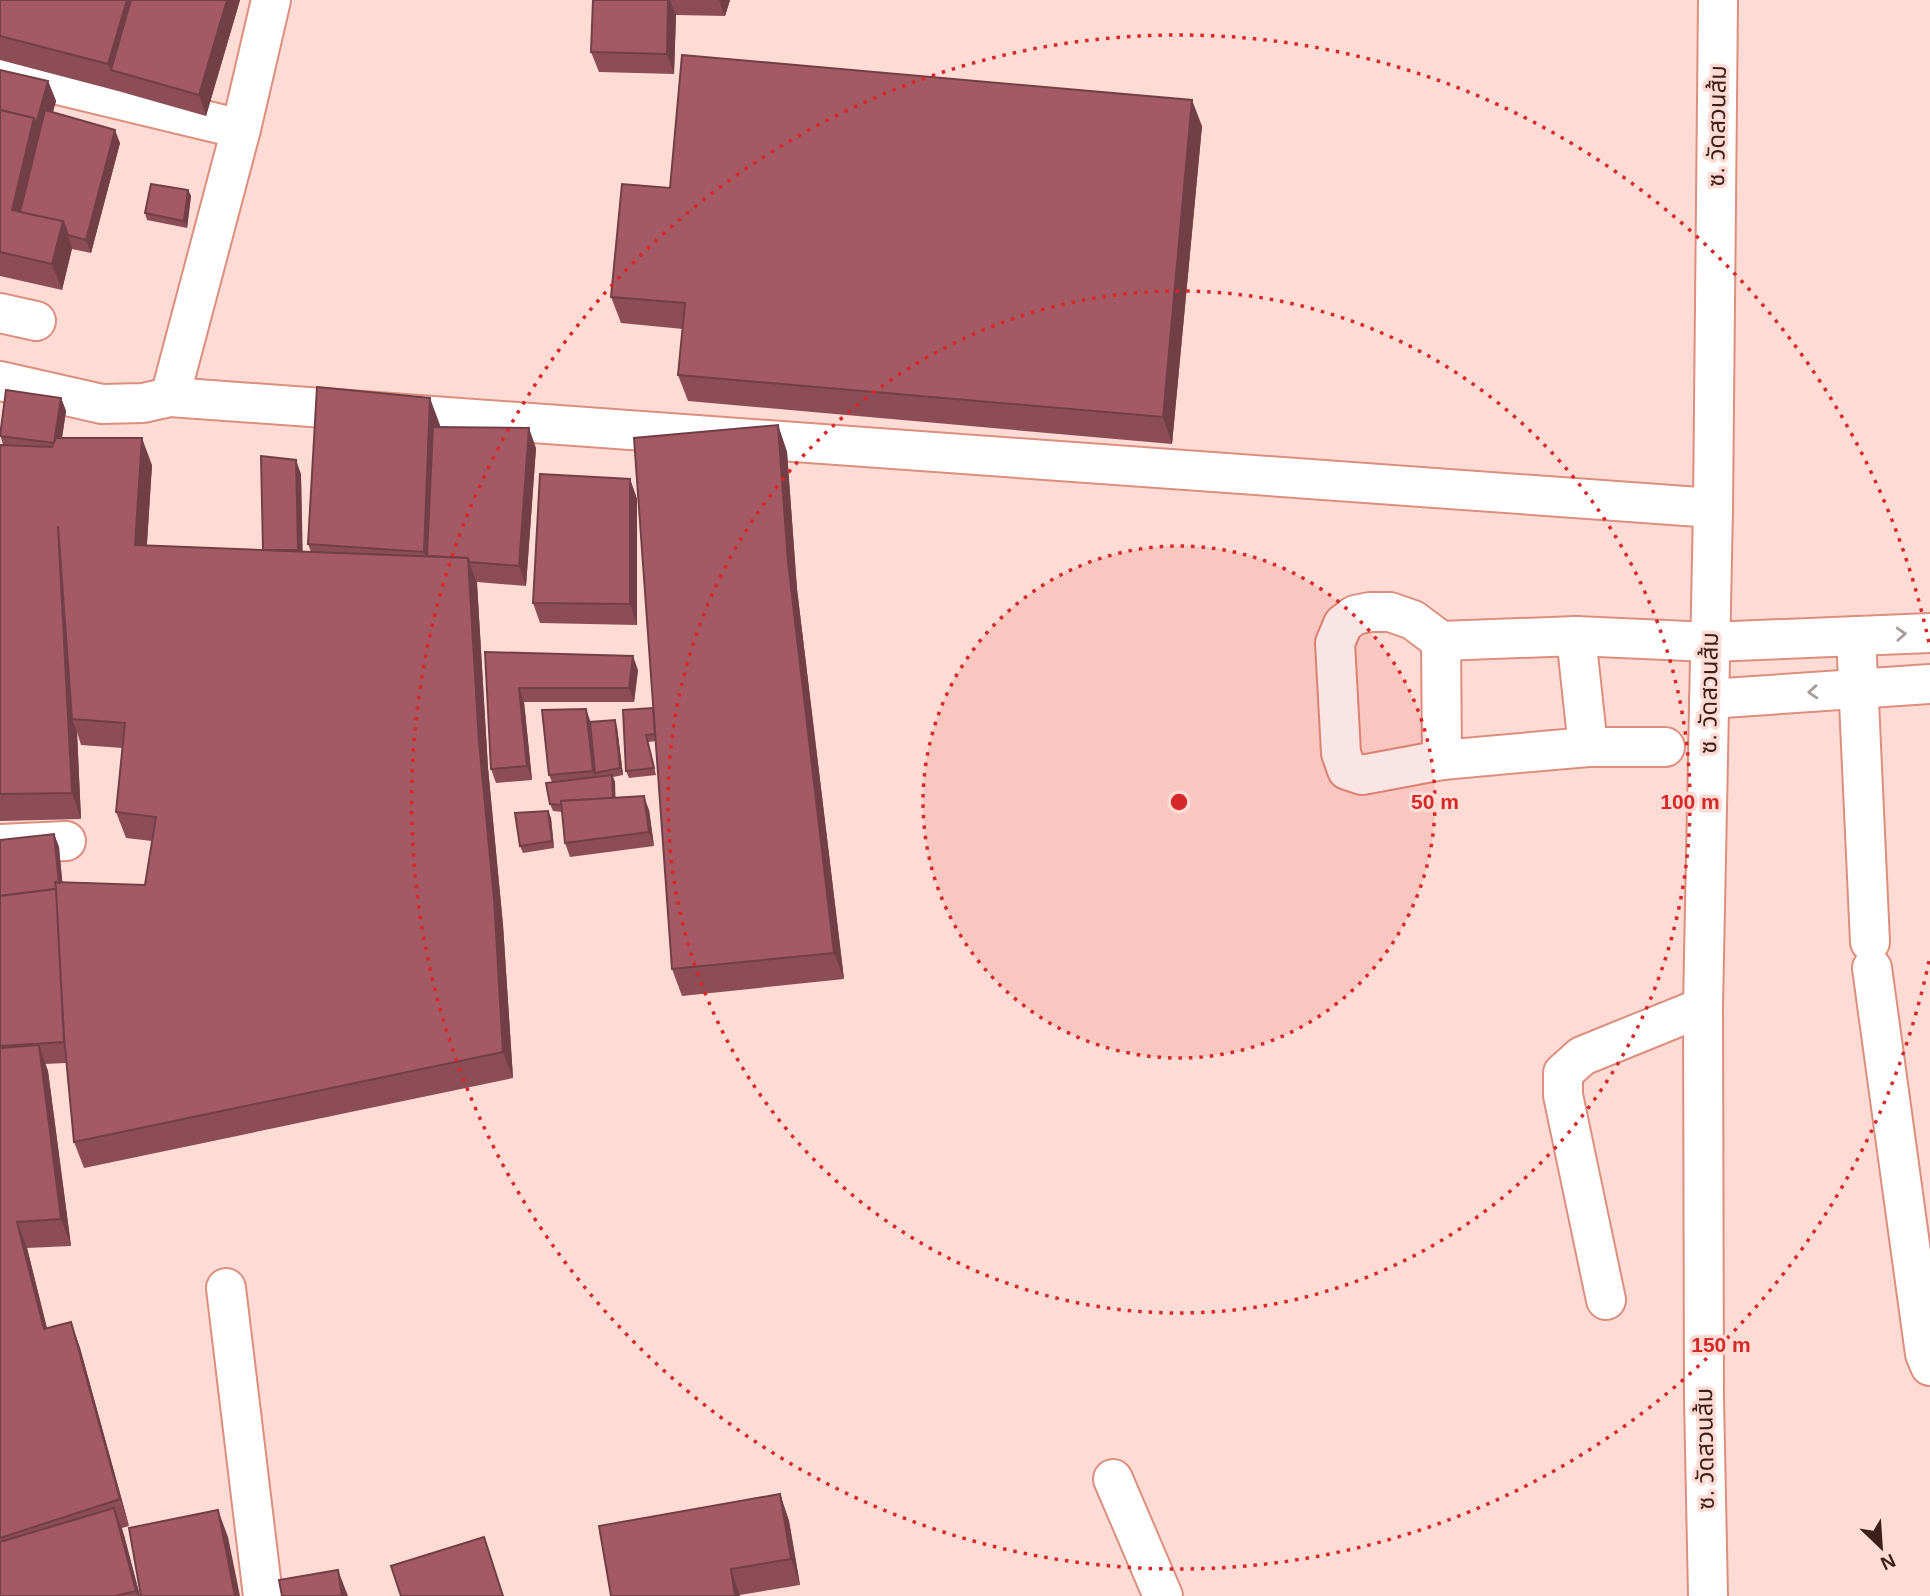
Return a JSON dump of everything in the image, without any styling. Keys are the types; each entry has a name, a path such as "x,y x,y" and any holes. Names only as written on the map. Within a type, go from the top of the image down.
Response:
{"street":[{"path":"170,397 242,129 271,0"},
{"name":"ซ. วัดสวนส้ม","path":"1708,1596 1704,1399 1703,1007 1713,508 1718,0"},
{"path":"0,71 242,129"},
{"path":"0,381 102,404 143,402 170,397 1713,508"},
{"path":"1665,747 1588,747 1442,760 1362,775 1347,771 1341,753 1335,643 1343,624 1355,615 1370,612 1390,612 1413,620 1441,641 1576,636 1710,642 1930,632"},
{"path":"1576,636 1588,747"},
{"path":"1856,636 1871,955 1925,1354 1930,1366"},
{"path":"1441,641 1442,760"},
{"path":"1709,699 1930,684"},
{"path":"0,844 66,841"},
{"path":"1606,1300 1563,1095 1563,1073 1581,1056 1703,1007"},
{"path":"226,1288 263,1596"},
{"path":"1113,1479 1163,1596"}],"building":[{"path":"0,0 127,0 108,64 0,36"},
{"path":"131,0 227,0 199,95 111,70"},
{"path":"593,0 668,0 667,54 591,52"},
{"path":"682,55 1192,100 1163,417 678,375 685,303 611,297 622,184 670,188"},
{"path":"0,70 48,81 36,124 34,118 0,110"},
{"path":"0,110 34,118 12,210 63,221 52,264 0,252"},
{"path":"45,110 115,130 86,240 68,235 63,221 20,212"},
{"path":"151,184 188,190 184,221 145,213"},
{"path":"317,387 430,398 424,552 308,544"},
{"path":"6,390 61,398 54,443 0,436"},
{"path":"778,425 788,562 834,953 672,969 634,438"},
{"path":"433,427 529,428 519,566 469,562 468,558 427,556"},
{"path":"56,438 142,438 135,545 468,558 503,1052 74,1142 64,1036 55,882 145,885 156,817 116,812 125,723 72,719 58,526 72,793 0,794 0,445 52,447"},
{"path":"261,456 296,460 298,550 263,550"},
{"path":"540,474 630,479 630,604 533,603"},
{"path":"485,652 633,656 629,688 519,688 527,766 491,769"},
{"path":"653,708 655,734 646,735 654,768 626,771 623,710"},
{"path":"586,709 593,771 549,775 542,710"},
{"path":"615,720 620,768 595,773 590,722"},
{"path":"612,775 613,798 550,804 546,783"},
{"path":"644,796 649,832 565,843 561,801"},
{"path":"548,811 552,841 520,846 515,813"},
{"path":"54,834 59,883 55,882 56,889 0,896 0,840"},
{"path":"56,889 64,1042 0,1046 0,896"},
{"path":"39,1045 61,1219 17,1222 44,1329 71,1322 120,1499 0,1538 0,1048"},
{"path":"780,1494 791,1559 731,1569 735,1596 611,1596 599,1526"},
{"path":"114,1508 136,1591 115,1596 0,1596 0,1542"},
{"path":"218,1510 235,1596 141,1596 129,1528"},
{"path":"484,1537 503,1596 401,1596 391,1566"},
{"path":"338,1570 342,1596 282,1596 279,1580"}]}
